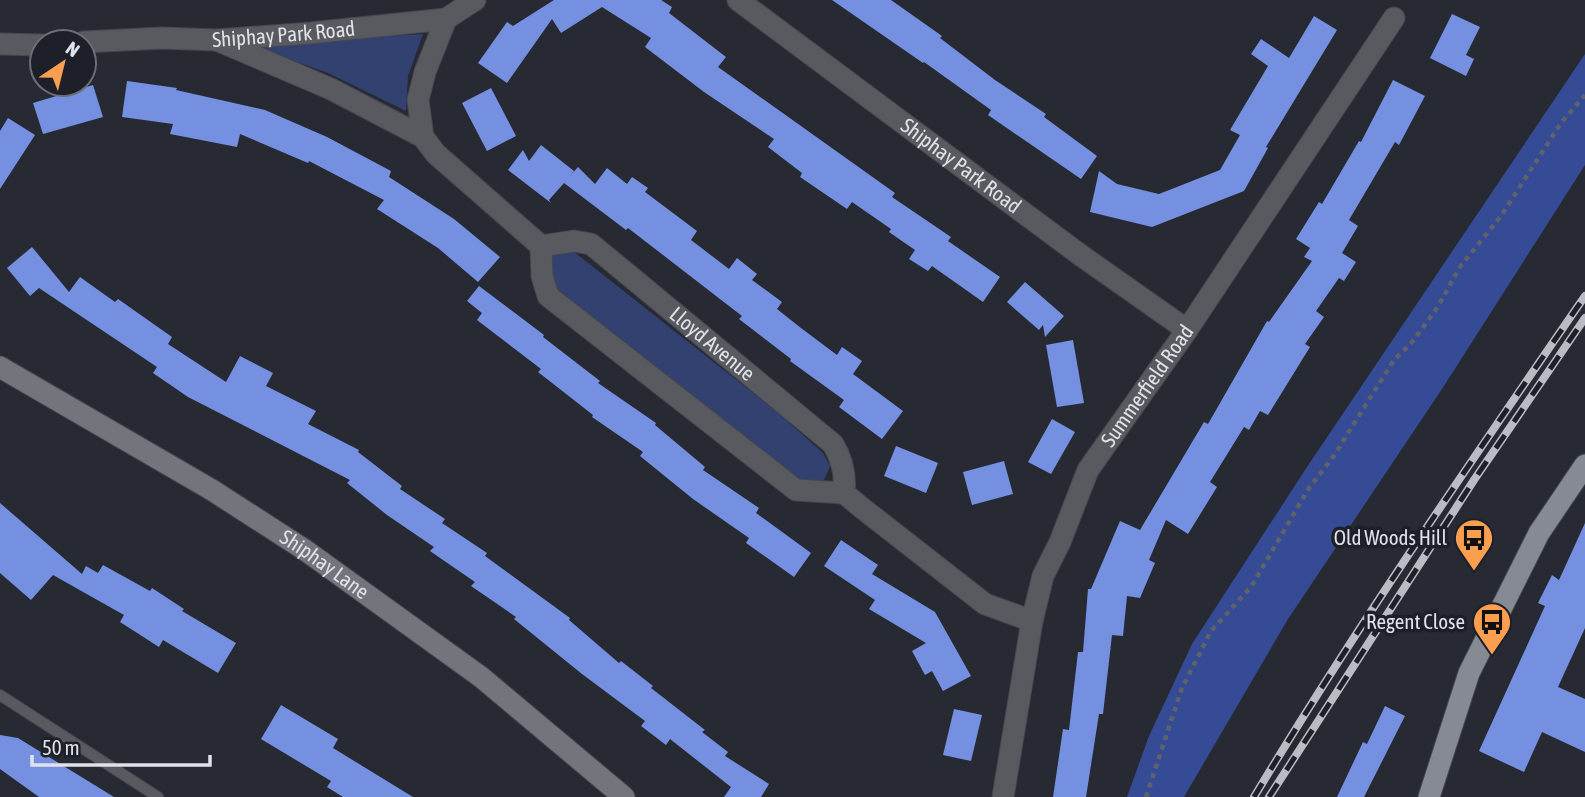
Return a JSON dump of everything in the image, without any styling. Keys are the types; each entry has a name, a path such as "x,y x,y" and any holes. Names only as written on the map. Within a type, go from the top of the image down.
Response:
{"main road":[{"path":"1429,797 1469,673 1539,533 1585,465"}],"street":[{"name":"Shiphay Park Road","path":"98,41 162,38 216,40 446,19 475,0"},
{"name":"Shiphay Park Road","path":"738,0 1079,254 1187,330"},
{"name":"Summerfield Road","path":"1003,797 1032,621 1043,576 1088,470 1187,330 1394,18"},
{"path":"423,137 418,100 425,72 446,19"},
{"path":"216,40 331,89 423,137 436,155 541,246 542,276 548,296 796,490 844,493 985,604 1032,621"},
{"path":"0,44 28,45"},
{"name":"Lloyd Avenue","path":"541,246 574,240 591,244 833,444 841,457 844,493"},
{"name":"Shiphay Lane","path":"0,367 212,490 305,550 481,677 624,797"}],"lane":[{"path":"0,695 158,797"}],"path":[{"path":"1146,797 1182,688 1211,631 1251,587 1309,488 1333,457 1394,360 1413,341 1437,308 1460,267 1501,216 1561,123 1585,95"}],"shaded area":[{"path":"423,34 408,76 406,111 328,73 266,51 259,44"},
{"path":"1585,54 1585,165 1442,389 1288,619 1184,797 1127,797 1149,736 1192,644 1307,467"},
{"path":"573,251 777,412 823,453 830,466 822,482 815,487 799,491 556,296 549,255"}],"building":[{"path":"554,0 661,0 672,7 669,13 726,57 718,67 895,193 892,197 951,237 948,241 1000,277 983,302 932,266 928,271 909,259 915,250 889,232 891,229 852,202 847,209 800,177 802,173 768,147 774,139 704,92 645,47 651,38 602,7 561,33 552,19 507,83 478,63 507,22 513,26"},
{"path":"832,0 891,0 942,36 940,38 995,80 1046,114 1044,117 1097,156 1081,179 988,115 991,110"},
{"path":"1452,14 1480,27 1466,55 1474,59 1466,76 1430,58"},
{"path":"1314,16 1337,30 1266,147 1268,148 1244,191 1152,227 1090,212 1099,171 1117,184 1159,194 1220,170 1240,135 1230,130 1268,66 1251,54 1261,39 1289,58"},
{"path":"1393,80 1425,96 1399,145 1395,142 1349,220 1358,226 1342,253 1356,262 1344,281 1339,278 1316,311 1324,317 1305,344 1310,347 1268,415 1260,411 1249,430 1244,427 1210,482 1217,487 1188,534 1166,520 1149,560 1155,563 1140,598 1127,596 1123,636 1112,635 1103,714 1099,714 1086,797 1053,797 1063,729 1069,730 1078,652 1083,652 1088,589 1091,589 1120,521 1140,530 1204,422 1208,424 1267,321 1269,322 1312,261 1304,257 1310,248 1296,239 1319,202 1322,204 1359,141 1361,142"},
{"path":"127,81 177,88 176,90 265,110 327,137 391,171 389,177 454,219 500,257 478,282 438,248 377,209 384,200 309,161 308,163 240,134 237,147 170,134 173,124 122,117"},
{"path":"491,88 516,136 487,151 462,103"},
{"path":"50,98 97,98 103,117 43,134 33,103"},
{"path":"8,118 35,135 0,189 0,131"},
{"path":"541,145 574,171 569,177 578,167 595,184 607,168 627,184 632,177 648,188 645,192 697,231 691,240 729,269 737,258 757,274 752,280 782,302 777,309 837,355 842,347 862,361 853,374 903,411 882,439 839,407 844,400 790,361 791,359 739,319 742,316 628,228 626,230 564,183 549,200 551,203 508,170 523,150 529,161"},
{"path":"32,247 69,292 80,277 115,302 118,299 172,337 168,344 226,382 240,356 273,373 266,386 316,411 308,424 359,450 358,452 402,486 400,489 445,519 442,523 487,553 485,556 570,618 569,620 619,663 621,661 653,686 651,688 705,730 702,732 728,752 725,756 769,784 761,797 724,797 731,787 670,739 666,745 641,726 645,721 582,674 514,619 516,617 471,586 475,582 430,551 434,547 387,515 347,483 350,480 188,397 153,373 157,367 39,288 30,296 7,268"},
{"path":"1025,282 1064,316 1045,337 1043,325 1039,330 1007,302"},
{"path":"479,286 544,335 543,337 600,381 598,383 656,423 655,425 705,467 703,470 759,508 756,513 811,553 794,577 746,543 749,538 693,499 640,456 643,452 592,417 593,415 538,372 541,369 477,320 482,313 467,301"},
{"path":"1073,340 1084,403 1057,407 1046,345"},
{"path":"1052,419 1075,432 1051,474 1028,462"},
{"path":"896,446 938,463 926,493 884,476"},
{"path":"1004,461 1013,494 972,505 963,472"},
{"path":"0,503 82,574 86,566 98,573 103,565 150,591 152,588 184,609 182,611 236,643 218,673 163,640 159,647 120,622 124,615 53,575 31,600 0,573"},
{"path":"1585,523 1585,628 1558,687 1585,699 1585,752 1542,732 1524,772 1479,751 1545,606 1538,603 1552,575 1559,580"},
{"path":"841,540 878,565 872,574 935,612 971,676 943,691 932,671 925,675 912,651 926,643 869,609 875,600 824,566"},
{"path":"281,705 338,739 333,748 413,797 343,797 327,787 331,781 261,739"},
{"path":"1385,706 1405,716 1364,797 1337,797 1363,742 1367,744"},
{"path":"954,709 982,715 971,761 943,755"},
{"path":"0,735 18,738 114,797 39,797 0,769"}],"railway":[{"path":"1254,797 1374,607 1585,296"},
{"path":"1269,797 1474,480 1585,318"}],"place":[{"name":"Old Woods Hill","path":"1474,572"},
{"name":"Regent Close","path":"1492,656"}]}
